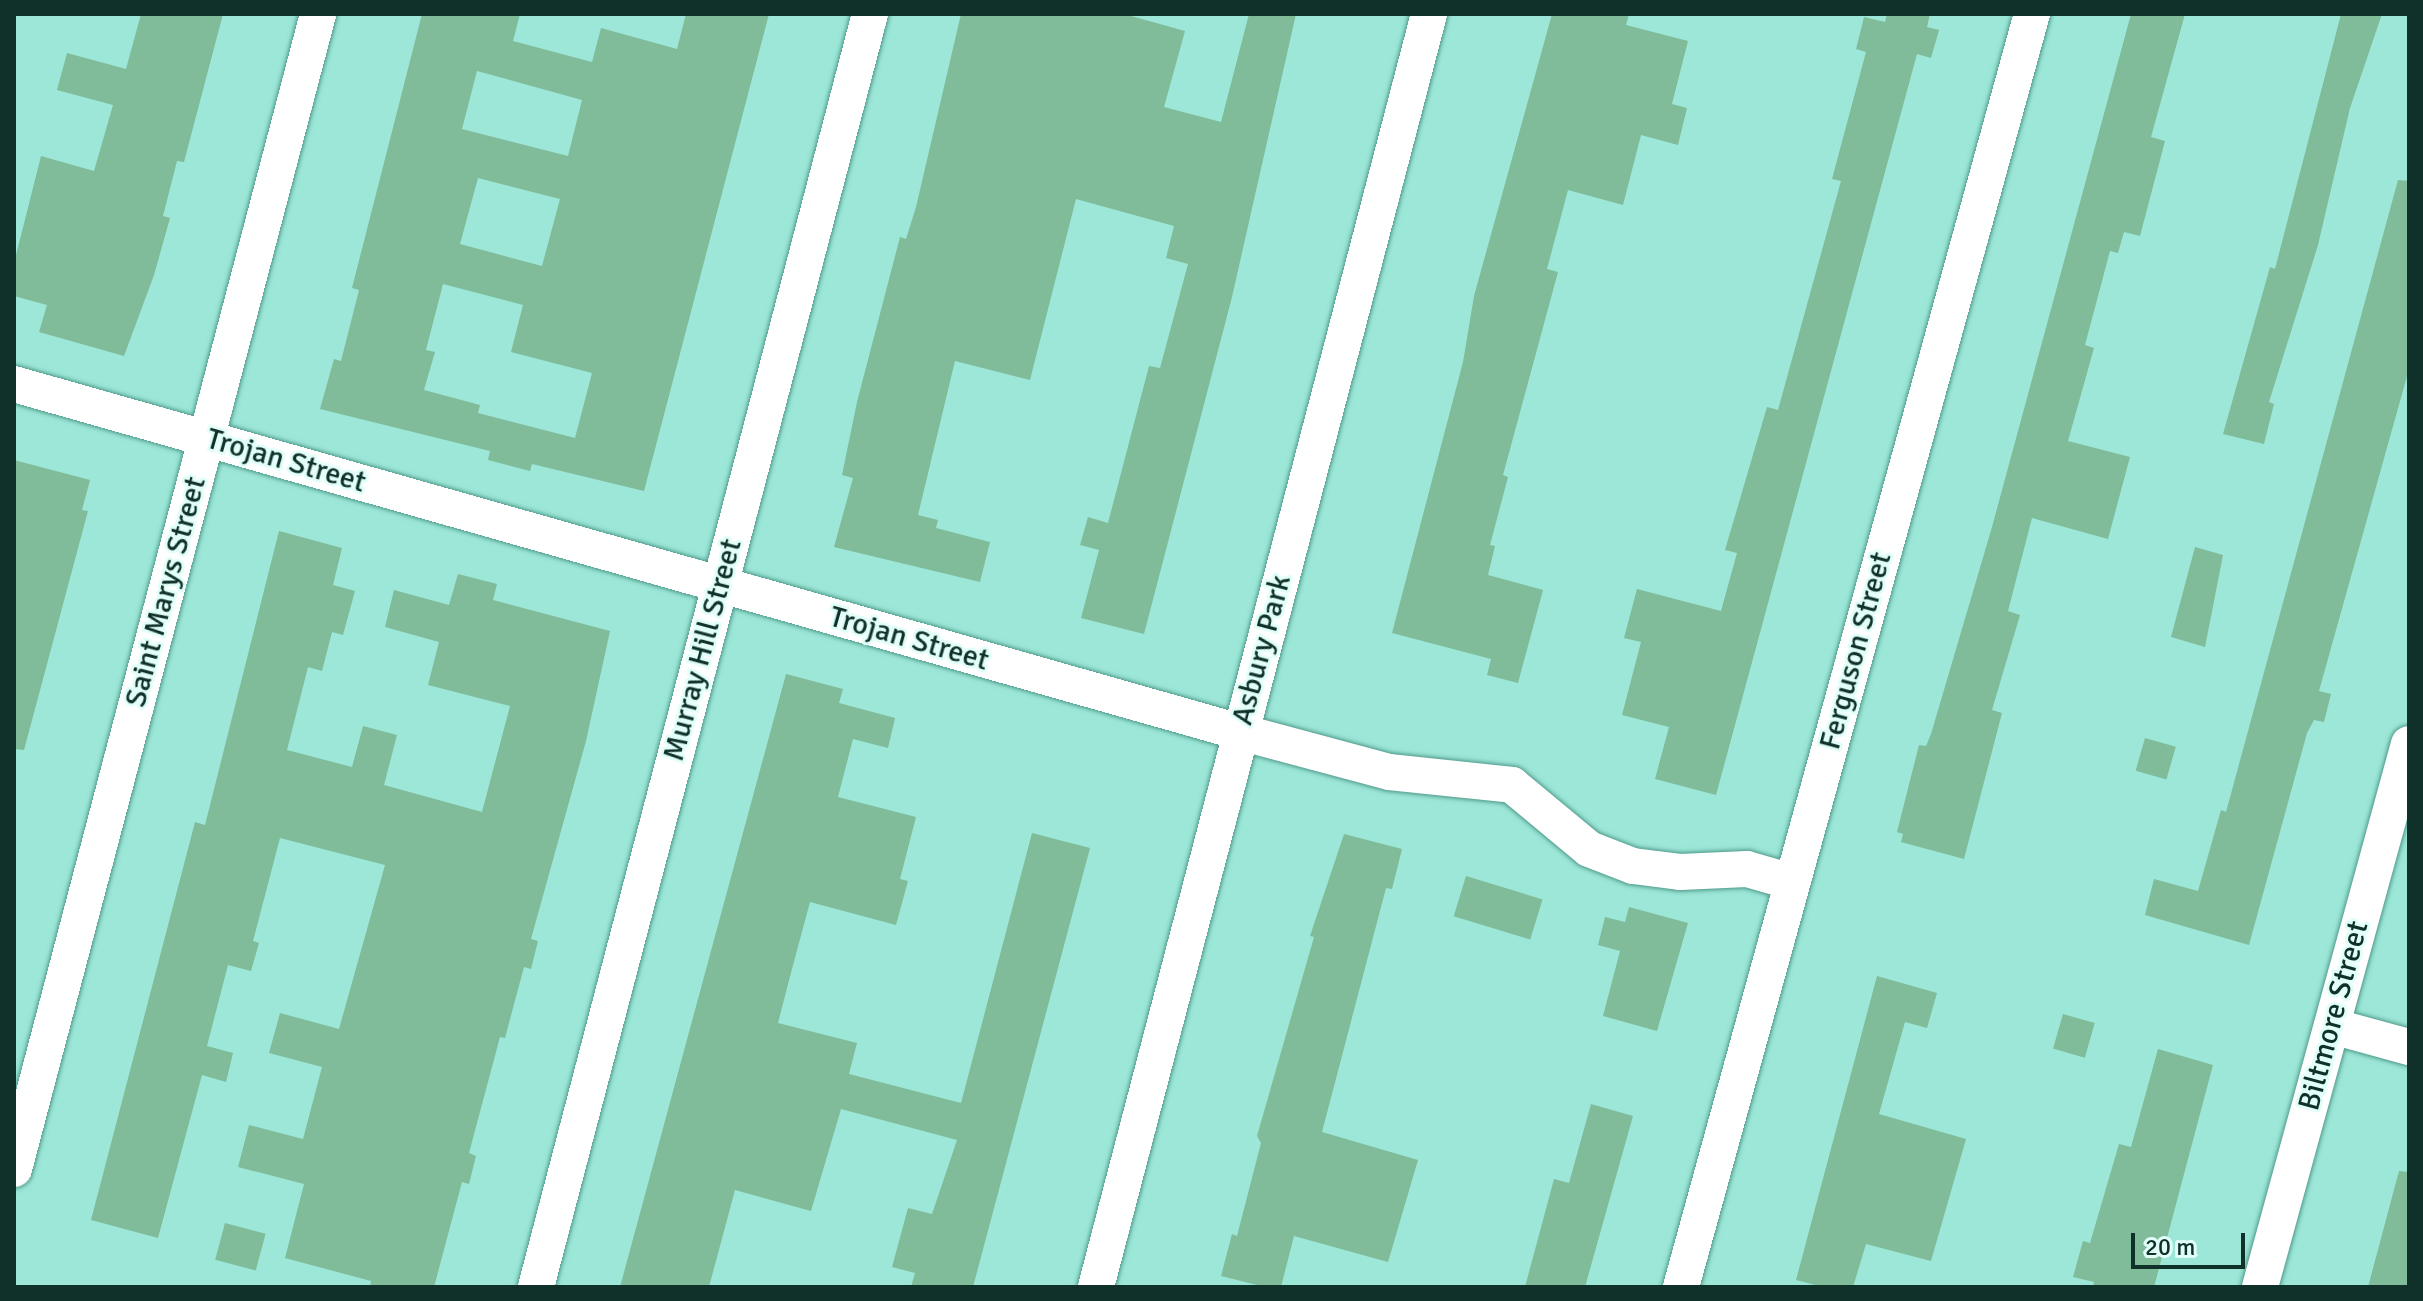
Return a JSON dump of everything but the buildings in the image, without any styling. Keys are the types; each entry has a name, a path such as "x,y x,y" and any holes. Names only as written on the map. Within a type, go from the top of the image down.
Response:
{"street":[{"name":"Saint Marys Street","path":"14,1169 318,14"},
{"name":"Murray Hill Street","path":"536,1287 870,14"},
{"name":"Asbury Park","path":"1096,1287 1429,14"},
{"name":"Ferguson Street","path":"1681,1287 2032,14"},
{"name":"Trojan Street","path":"14,384 720,586 1389,772 1512,785 1589,849 1633,866 1680,872 1747,869 1792,882"},
{"name":"Biltmore Street","path":"2260,1287 2409,744"},
{"path":"2332,1026 2409,1047"}]}
